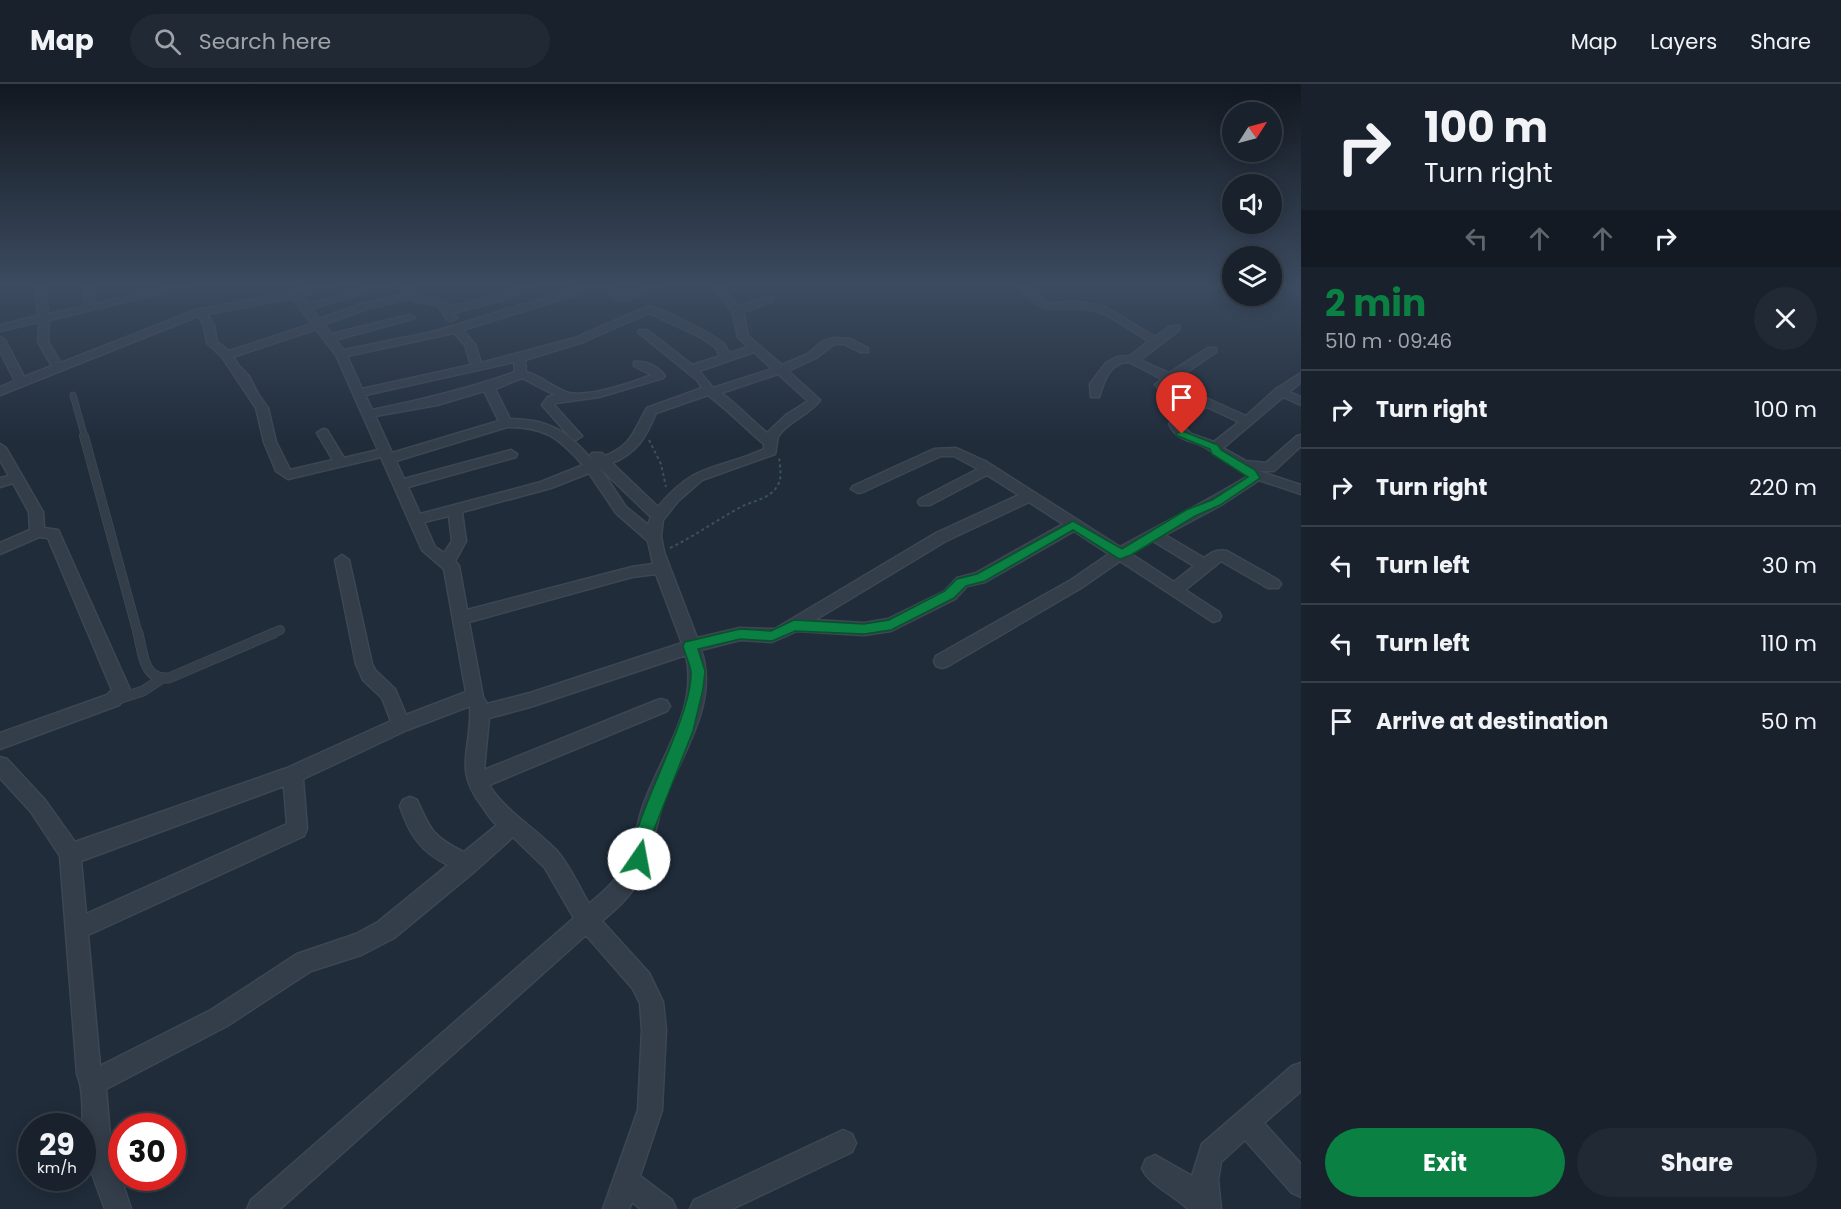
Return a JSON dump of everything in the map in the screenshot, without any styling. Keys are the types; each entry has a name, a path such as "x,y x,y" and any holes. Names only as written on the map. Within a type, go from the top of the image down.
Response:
{"street":[{"path":"44,336 43,342 58,367"},
{"path":"0,390 137,336"},
{"path":"211,336 212,344 227,355 262,408 270,442 283,471 288,474 296,475 340,461 387,456 506,423 532,423 557,433 598,465 664,509"},
{"path":"227,355 281,336"},
{"path":"335,336 329,338 340,354 369,414 429,550 451,566 478,704 474,764 478,781 501,816 527,836 552,861 587,920 641,981 651,1002 654,1030 650,1110 616,1209"},
{"path":"340,354 427,336"},
{"path":"465,336 472,345 477,367"},
{"path":"359,393 519,358 587,336"},
{"path":"649,336 706,384 710,391 735,409 770,447"},
{"path":"707,336 712,339 727,358"},
{"path":"744,336 790,381 812,396 814,400 809,407 781,426 771,436 770,447"},
{"path":"1148,336 1154,343"},
{"path":"1095,394 1095,382 1118,360 1134,359 1163,336"},
{"path":"0,340 21,382"},
{"path":"415,520 546,485 598,465 630,447 645,430 651,411 780,370 814,356 820,346 831,341 848,341 864,350"},
{"path":"690,370 756,348"},
{"path":"1185,414 1177,397 1161,385 1212,351"},
{"path":"519,358 521,374"},
{"path":"1134,359 1143,367 1170,378"},
{"path":"638,364 654,370 659,376 591,395 565,396 552,400 548,405 598,465 602,479 621,510 653,538"},
{"path":"369,414 450,398 521,374 537,377 565,396"},
{"path":"1215,447 1301,376"},
{"path":"490,386 489,389 506,423"},
{"path":"1280,392 1301,401"},
{"path":"1215,447 1189,438 1178,431 1175,424 1185,414 1206,402 1246,420"},
{"path":"323,433 340,461"},
{"path":"1243,465 1269,468 1301,439"},
{"path":"260,1209 587,920 626,882 639,859 651,812 685,731 696,689 698,671 681,615 659,561 653,538 654,525 664,509 698,474 770,447"},
{"path":"1215,447 1216,452 1243,465 1255,475 1301,490"},
{"path":"0,448 36,512 35,521 38,531"},
{"path":"858,489 928,457 947,451 966,456 1213,616"},
{"path":"399,484 511,454"},
{"path":"925,502 988,469"},
{"path":"942,661 1076,584 1120,554 1191,513 1235,491 1255,475"},
{"path":"0,483 16,478"},
{"path":"70,853 83,852 293,774 401,725 478,704 540,697 690,646 740,634 772,636 794,626 954,529 1029,496"},
{"path":"447,561 459,541 455,510"},
{"path":"794,626 864,629 891,624 950,595 962,582 980,578 1073,525"},
{"path":"0,549 38,531 53,534 122,688 122,692 113,700 0,741"},
{"path":"1154,535 1204,565"},
{"path":"1174,590 1217,556 1227,556 1273,585"},
{"path":"342,560 364,664 369,675 389,694 401,725"},
{"path":"461,618 632,572 659,561"},
{"path":"478,781 661,706"},
{"path":"0,760 38,806 70,853 89,1074 94,1078 104,1078 219,1018 305,962 361,944 386,930 512,825"},
{"path":"78,929 297,829 293,774"},
{"path":"410,806 423,837 435,849 468,864"},
{"path":"1208,1209 1203,1185 1205,1165 1211,1153 1301,1075"},
{"path":"94,1078 93,1105 98,1147 118,1209"},
{"path":"1246,1122 1301,1184"},
{"path":"703,1209 843,1143"},
{"path":"1155,1168 1184,1186 1208,1209"},
{"path":"626,1181 663,1209"}],"lane":[{"path":"73,395 148,670 153,677 169,678 280,630"},
{"path":"113,700 143,691 161,679"}],"path":[{"path":"645,430 661,464 664,509"},
{"path":"659,561 740,507 769,495 777,487 782,477 779,457 770,447"}],"route":[{"path":"639,859 644,832 685,731 696,689 698,671 690,646 740,634 772,636 794,626 880,628 950,595 962,582 980,578 1073,525 1120,554 1127,552 1254,478 1255,475 1252,472 1216,452 1215,447 1182,434"}]}
